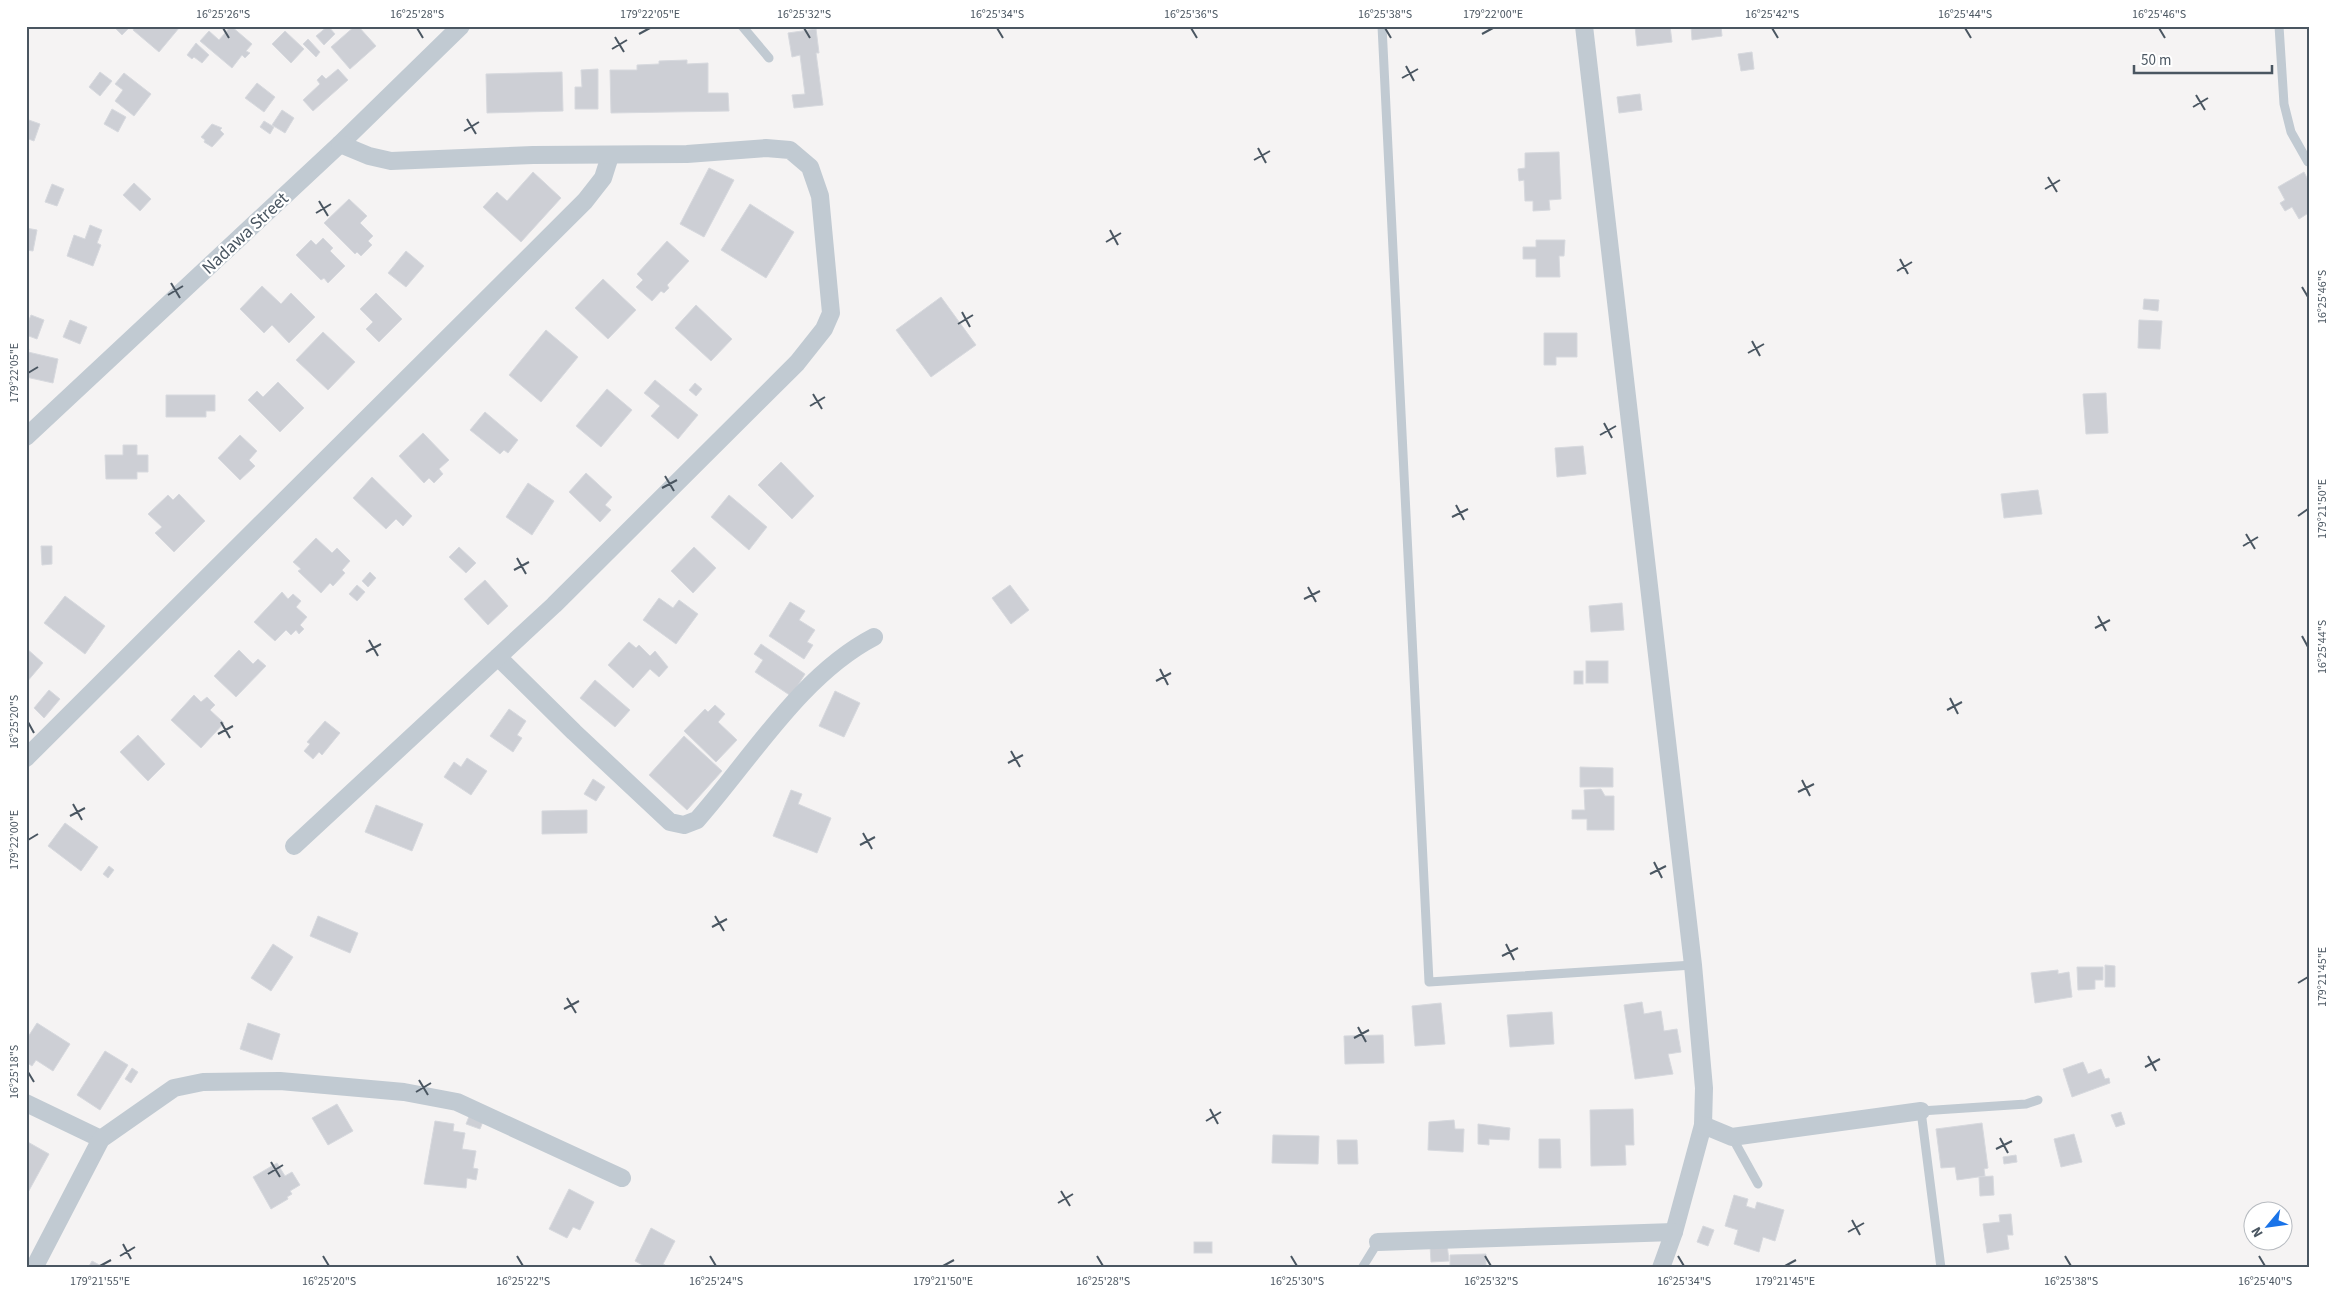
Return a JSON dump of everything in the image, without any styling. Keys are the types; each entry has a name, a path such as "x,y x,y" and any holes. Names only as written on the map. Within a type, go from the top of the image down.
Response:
{"street":[{"name":"Nadawa Street","path":"26,437 340,144 461,26"},
{"path":"1584,26 1693,965 1704,1088 1703,1125 1674,1232 1661,1268"},
{"path":"294,846 554,605 797,363 824,329 831,313 820,196 810,167 790,150 766,148 610,156 534,155 391,161 369,156 340,144"},
{"path":"26,758 585,201 603,178 610,156"},
{"path":"498,657 574,732 670,822 684,825 697,820 816,679 854,648 874,637"},
{"path":"34,1268 101,1139 174,1088 203,1082 280,1081 404,1092 457,1102 622,1178"},
{"path":"26,1103 101,1139"},
{"path":"1703,1125 1732,1137 1920,1111"},
{"path":"1378,1242 1674,1232"}],"lane":[{"path":"742,26 769,58"},
{"path":"1382,26 1429,982 1693,965"},
{"path":"2279,26 2284,104 2291,132 2308,162"},
{"path":"1942,1268 1920,1111 2026,1104 2038,1100"},
{"path":"1732,1137 1758,1184"},
{"path":"1362,1268 1378,1242"}],"building":[{"path":"113,26 128,26 129,28 122,35"},
{"path":"136,26 177,26 179,28 159,52 133,30"},
{"path":"231,26 252,44 246,51 250,53 245,58 242,55 232,68 200,41 209,31 219,40"},
{"path":"328,26 335,34 324,45 316,36"},
{"path":"355,26 358,26 376,46 350,69 331,47"},
{"path":"1635,26 1670,26 1672,42 1637,46"},
{"path":"1691,26 1721,26 1722,36 1692,40"},
{"path":"816,29 819,53 816,53 823,105 794,108 792,95 805,94 800,55 792,57 788,33"},
{"path":"285,31 304,49 291,63 272,44"},
{"path":"308,39 320,52 316,57 303,44"},
{"path":"196,43 209,55 202,63 194,57 192,59 187,55"},
{"path":"1752,52 1754,69 1741,71 1738,54"},
{"path":"687,60 687,64 708,63 708,93 728,93 729,111 611,113 610,70 637,70 637,65 659,64 659,61"},
{"path":"338,69 348,80 313,111 303,100 320,84 317,80 322,75 326,79"},
{"path":"598,69 598,109 575,109 575,87 582,87 581,70"},
{"path":"100,72 112,81 100,96 89,87"},
{"path":"562,72 563,111 487,113 486,74"},
{"path":"124,73 151,94 134,116 115,101 123,90 115,84"},
{"path":"257,83 275,97 264,112 245,98"},
{"path":"1640,94 1642,110 1619,113 1617,97"},
{"path":"112,109 126,117 118,132 104,124"},
{"path":"282,110 294,118 285,133 272,125"},
{"path":"26,119 40,124 34,141 26,138"},
{"path":"264,121 274,127 270,134 260,127"},
{"path":"212,124 222,128 220,130 224,134 212,147 204,142 205,140 201,137"},
{"path":"1559,152 1561,199 1549,200 1550,210 1533,211 1533,201 1525,201 1524,180 1519,181 1518,169 1525,168 1525,153"},
{"path":"709,168 734,180 704,237 680,224"},
{"path":"533,172 561,198 521,242 483,207 497,192 507,201"},
{"path":"2304,172 2308,180 2310,179 2310,212 2299,219 2292,207 2285,211 2280,203 2285,200 2278,187"},
{"path":"134,183 151,199 140,211 123,195"},
{"path":"52,184 64,189 57,206 45,202"},
{"path":"349,199 367,216 360,223 373,236 368,241 372,245 361,256 357,252 355,254 324,223"},
{"path":"750,204 794,232 766,278 721,250"},
{"path":"90,225 102,230 97,243 101,245 93,266 67,256 74,235 85,239"},
{"path":"26,228 37,230 33,251 26,250"},
{"path":"323,238 333,248 330,251 345,266 328,283 324,278 321,280 296,255 311,240 316,245"},
{"path":"1536,240 1565,240 1564,256 1559,256 1560,277 1536,277 1536,259 1523,259 1523,247 1536,247"},
{"path":"667,241 689,261 667,285 669,288 664,293 661,291 652,301 636,287 643,280 637,274"},
{"path":"406,251 424,266 406,287 388,273"},
{"path":"603,279 636,310 608,339 575,308"},
{"path":"262,286 281,304 291,293 315,317 289,343 272,325 264,333 240,309"},
{"path":"376,293 402,319 379,342 366,329 373,322 360,309"},
{"path":"941,297 976,345 931,377 896,330"},
{"path":"2144,299 2159,300 2158,311 2143,309"},
{"path":"696,305 732,339 711,361 675,328"},
{"path":"31,315 44,320 37,339 26,335 26,327"},
{"path":"70,320 87,327 80,344 63,337"},
{"path":"2139,320 2162,321 2160,349 2138,348"},
{"path":"546,330 578,357 541,402 509,375"},
{"path":"323,332 355,362 328,390 296,360"},
{"path":"1544,333 1577,333 1577,357 1556,357 1556,365 1544,365"},
{"path":"26,349 29,349 28,352 58,359 53,383 26,377"},
{"path":"655,380 698,415 678,439 651,416 660,406 644,393"},
{"path":"278,382 304,408 280,432 248,400 257,391 263,397"},
{"path":"695,383 702,389 696,396 689,390"},
{"path":"607,389 632,410 601,447 576,426"},
{"path":"2106,393 2108,433 2086,434 2083,394"},
{"path":"166,395 215,395 215,411 206,411 206,417 166,417"},
{"path":"485,412 518,440 508,453 504,450 500,454 470,430"},
{"path":"423,433 449,460 439,469 443,474 434,483 429,478 424,483 399,456"},
{"path":"240,435 257,451 249,460 255,466 240,480 218,458"},
{"path":"123,445 137,445 137,455 148,455 148,472 137,472 137,479 106,479 105,455 123,455"},
{"path":"1583,446 1586,474 1557,477 1555,448"},
{"path":"781,462 814,496 792,519 758,485"},
{"path":"586,473 612,497 605,505 611,510 600,522 569,492"},
{"path":"372,477 412,516 403,526 396,519 386,529 353,498"},
{"path":"528,483 554,501 532,535 506,517"},
{"path":"2038,490 2042,514 2004,518 2001,494"},
{"path":"179,494 205,521 174,552 155,533 162,527 148,514 168,495 173,500"},
{"path":"729,495 767,527 749,550 711,517"},
{"path":"316,538 332,553 337,548 350,561 342,570 345,573 333,586 330,583 321,593 298,571 301,569 293,562"},
{"path":"41,546 52,546 52,564 42,565"},
{"path":"459,547 476,563 466,573 449,557"},
{"path":"694,547 716,568 693,593 671,571"},
{"path":"370,572 376,578 368,587 362,581"},
{"path":"485,580 508,606 488,625 464,599"},
{"path":"357,585 365,592 357,601 349,594"},
{"path":"1010,585 1029,610 1011,624 992,598"},
{"path":"282,592 288,599 293,594 301,601 296,607 307,617 300,625 304,629 299,634 296,630 291,635 286,630 275,641 254,622"},
{"path":"65,596 105,626 85,654 44,623"},
{"path":"659,598 673,608 679,600 698,614 676,644 643,620"},
{"path":"790,602 805,611 799,620 815,630 807,642 813,645 804,659 769,636"},
{"path":"1622,603 1624,630 1591,632 1589,606"},
{"path":"629,642 636,648 639,645 650,656 655,651 668,667 659,677 650,669 633,688 608,665"},
{"path":"761,644 805,674 791,696 755,672 763,660 754,654"},
{"path":"26,648 43,663 26,683"},
{"path":"239,650 253,664 258,659 266,666 236,697 214,676"},
{"path":"1586,661 1608,661 1608,683 1586,683"},
{"path":"1574,671 1583,671 1583,684 1574,684"},
{"path":"595,680 630,710 615,727 580,698"},
{"path":"49,690 60,699 44,718 34,708"},
{"path":"835,691 860,703 844,737 819,726"},
{"path":"194,695 201,702 207,697 215,705 210,710 224,723 201,748 171,720"},
{"path":"715,705 725,714 718,722 737,740 716,762 684,731 705,709 708,712"},
{"path":"509,709 526,721 517,735 522,738 513,752 490,736"},
{"path":"325,721 340,733 322,755 319,752 313,759 304,751 310,744 307,742"},
{"path":"138,735 165,764 148,781 120,752"},
{"path":"684,736 722,771 687,810 649,775"},
{"path":"467,758 487,771 471,795 444,777 454,762 461,767"},
{"path":"1580,767 1613,768 1613,787 1580,787"},
{"path":"593,779 605,787 596,801 584,794"},
{"path":"1601,789 1605,796 1614,796 1614,830 1587,830 1587,819 1572,819 1572,810 1585,810 1584,790"},
{"path":"791,790 802,794 798,804 831,818 817,853 773,836"},
{"path":"376,805 423,824 412,851 365,832"},
{"path":"587,810 587,833 542,834 542,811"},
{"path":"65,823 98,847 81,871 48,846"},
{"path":"109,866 114,870 108,878 103,874"},
{"path":"318,916 358,933 350,953 310,936"},
{"path":"273,944 293,957 271,991 251,978"},
{"path":"2105,965 2115,966 2115,987 2105,987"},
{"path":"2077,967 2103,967 2103,980 2095,980 2095,989 2078,990"},
{"path":"2058,970 2058,974 2069,972 2072,997 2035,1003 2031,973"},
{"path":"1642,1002 1644,1014 1661,1011 1664,1031 1677,1029 1681,1052 1668,1054 1673,1074 1635,1079 1624,1005"},
{"path":"1441,1003 1445,1044 1415,1046 1412,1006"},
{"path":"1552,1012 1554,1044 1510,1047 1507,1015"},
{"path":"37,1023 70,1044 53,1071 36,1060 32,1066 26,1062 26,1040"},
{"path":"248,1023 280,1034 272,1060 240,1049"},
{"path":"1383,1035 1384,1063 1345,1064 1344,1036"},
{"path":"105,1051 128,1065 100,1110 77,1095"},
{"path":"2083,1062 2088,1074 2101,1069 2105,1079 2109,1078 2110,1083 2072,1097 2063,1069"},
{"path":"132,1068 138,1072 131,1083 125,1079"},
{"path":"337,1104 353,1131 328,1145 312,1118"},
{"path":"1633,1109 1634,1145 1625,1145 1626,1165 1591,1166 1590,1110"},
{"path":"2121,1112 2125,1124 2116,1127 2111,1115"},
{"path":"470,1114 484,1119 480,1129 466,1124"},
{"path":"1454,1120 1455,1129 1464,1129 1463,1152 1428,1150 1429,1122"},
{"path":"435,1121 454,1124 453,1131 465,1133 462,1149 476,1151 473,1168 478,1169 476,1180 467,1178 466,1188 424,1184"},
{"path":"1982,1123 1988,1168 1984,1169 1985,1176 1957,1180 1955,1167 1941,1168 1936,1129"},
{"path":"1478,1124 1510,1128 1509,1140 1489,1139 1489,1145 1478,1144"},
{"path":"2074,1134 2082,1162 2061,1167 2054,1139"},
{"path":"1273,1135 1319,1136 1318,1164 1272,1163"},
{"path":"1539,1139 1560,1139 1561,1168 1539,1168"},
{"path":"1337,1140 1357,1140 1358,1164 1338,1164"},
{"path":"26,1141 49,1154 26,1196"},
{"path":"2016,1155 2017,1162 2004,1164 2003,1157"},
{"path":"277,1163 285,1176 292,1172 300,1185 290,1191 292,1194 287,1197 288,1199 271,1209 253,1177"},
{"path":"1993,1176 1994,1195 1980,1196 1979,1177"},
{"path":"569,1189 594,1202 580,1230 573,1227 567,1238 549,1229"},
{"path":"1734,1195 1748,1199 1746,1206 1755,1209 1757,1202 1784,1210 1775,1241 1763,1237 1759,1252 1734,1244 1738,1230 1725,1226"},
{"path":"2011,1214 2013,1235 2007,1235 2009,1249 1987,1253 1983,1224 2000,1222 1999,1215"},
{"path":"1703,1226 1714,1230 1708,1246 1697,1242"},
{"path":"651,1228 675,1241 663,1264 670,1268 648,1268 635,1261"},
{"path":"1194,1242 1212,1242 1212,1253 1194,1253"},
{"path":"1447,1244 1449,1261 1431,1262 1430,1245"},
{"path":"1486,1254 1486,1268 1450,1268 1450,1255"},
{"path":"92,1261 105,1268 88,1268"}]}
